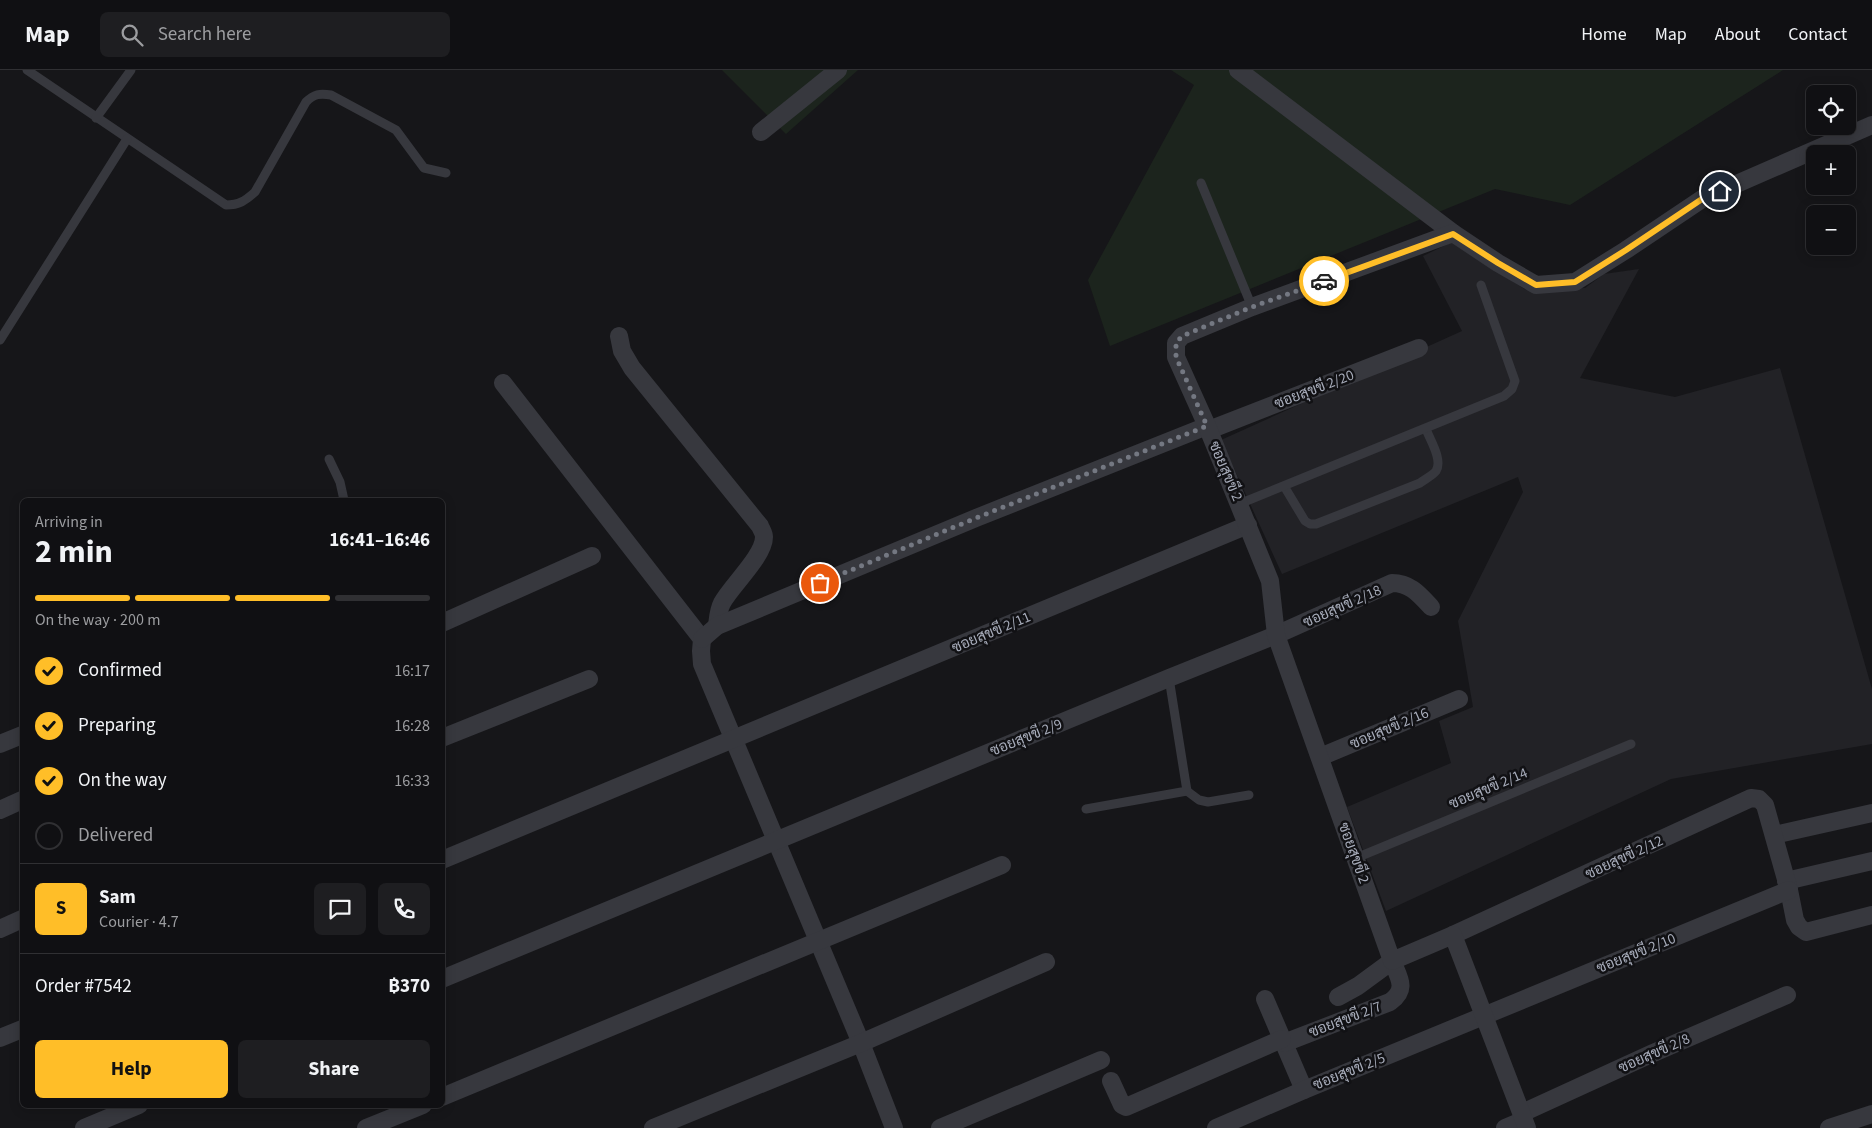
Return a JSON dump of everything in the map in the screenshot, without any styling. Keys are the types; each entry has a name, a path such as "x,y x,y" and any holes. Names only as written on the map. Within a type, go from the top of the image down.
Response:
{"street":[{"path":"761,132 838,70"},
{"path":"1238,70 1453,234 1536,285 1575,282 1702,199 1872,126"},
{"name":"ซอยสุขขี 2","path":"1392,961 1276,635 1270,581 1208,428 1176,357 1176,343 1182,336 1252,307 1453,234"},
{"path":"619,336 622,352 632,368 754,518 764,535 762,545 754,560 723,601 719,609 717,626"},
{"name":"ซอยสุขขี 2/20","path":"702,639 717,626 976,518 1419,348"},
{"path":"503,383 702,639 702,664 861,1043 894,1128"},
{"name":"ซอยสุขขี 2/11","path":"445,859 1248,526"},
{"path":"445,622 592,556"},
{"name":"ซอยสุขขี 2/18","path":"1276,635 1392,584 1402,583 1412,587 1431,607"},
{"name":"ซอยสุขขี 2/9","path":"445,977 1276,635"},
{"path":"445,737 589,679"},
{"name":"ซอยสุขขี 2/16","path":"1320,757 1458,698"},
{"path":"0,744 20,736"},
{"name":"ซอยสุขขี 2/12","path":"1452,935 1751,798 1759,799 1765,804 1774,835"},
{"path":"0,810 20,801"},
{"path":"1872,813 1774,835 1788,885 1795,920 1799,927 1806,932 1872,915"},
{"name":"ซอยสุขขี 2/10","path":"1483,1016 1788,885 1872,860"},
{"path":"445,1096 1002,865"},
{"path":"0,929 20,920"},
{"path":"1338,997 1358,986 1392,961 1452,935 1524,1120"},
{"name":"ซอยสุขขี 2/7","path":"1111,1081 1122,1105 1126,1107 1283,1041 1390,1002 1399,996 1402,987 1392,961"},
{"path":"653,1128 861,1043 1046,962"},
{"name":"ซอยสุขขี 2/8","path":"1505,1128 1651,1054 1787,995"},
{"path":"1265,999 1304,1090"},
{"name":"ซอยสุขขี 2/5","path":"1216,1128 1483,1016"},
{"path":"0,1038 20,1030"},
{"path":"940,1128 1101,1060"},
{"path":"84,1128 132,1108"},
{"path":"366,1128 416,1108"},
{"path":"1829,1128 1872,1114"}],"lane":[{"path":"27,70 226,205 238,205 254,192 306,102 313,96 322,93 331,95 392,127 402,137 424,168 446,173"},
{"path":"96,118 131,70"},
{"path":"0,340 127,139"},
{"path":"1201,182 1252,307"},
{"path":"1239,504 1426,429 1504,396 1512,389 1516,381 1482,285"},
{"path":"1284,486 1305,521 1310,524 1316,524 1411,486 1434,473 1438,468 1436,456 1426,429"},
{"path":"330,460 340,482 344,498"},
{"path":"1169,678 1187,791 1199,800 1208,802 1249,795"},
{"name":"ซอยสุขขี 2/14","path":"1356,858 1631,744"},
{"path":"1086,809 1187,791"}],"shaded area":[{"path":"722,70 858,70 786,134"},
{"path":"1171,70 1783,70 1570,205 1495,189 1110,346 1088,280 1194,85"},
{"path":"1452,242 1526,290 1585,288 1604,274 1639,269 1580,378 1675,397 1780,368 1872,689 1872,744 1671,779 1386,911 1347,807 1451,763 1439,721 1473,707 1458,621 1523,492 1518,477 1282,574 1221,440 1462,331 1423,256"}],"way so far":[{"path":"820,583 976,518 1207,426 1176,357 1176,343 1182,336 1252,307 1324,281"}],"route":[{"path":"1324,281 1453,234 1536,285 1575,282 1702,199 1720,191"}]}
